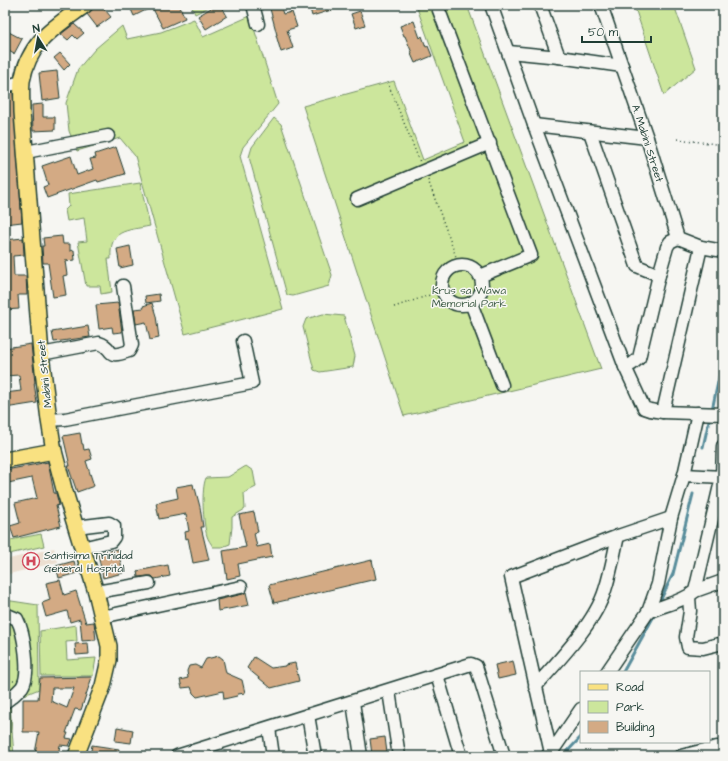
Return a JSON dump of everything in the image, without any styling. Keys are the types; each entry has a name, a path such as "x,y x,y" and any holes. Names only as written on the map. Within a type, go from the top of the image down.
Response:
{"main road":[{"name":"Mabini Street","path":"76,756 104,686 109,660 109,646 96,592 54,451 49,420 41,354 22,112 22,82 28,61 48,32 85,5"},
{"path":"5,460 54,451"}],"street":[{"path":"253,5 258,24"},
{"path":"437,5 532,255 480,276"},
{"path":"491,5 534,125 625,367 644,408 663,412 710,414 684,475 671,518 658,584 650,611 608,671"},
{"path":"540,5 559,57"},
{"name":"A. Mabini Street","path":"601,5 647,138 678,238"},
{"path":"509,52 622,66"},
{"path":"5,86 22,82"},
{"path":"534,125 647,138"},
{"path":"590,132 636,266 659,275"},
{"path":"26,152 108,136"},
{"path":"357,199 490,143"},
{"path":"625,367 632,364 639,358 659,275 667,247 670,242 678,238 701,247 723,251"},
{"path":"663,412 701,247"},
{"path":"465,265 471,267 480,276 482,282 480,294 471,303 465,305 452,303 447,299 442,291 444,275 452,266 465,265"},
{"path":"41,354 99,343 117,356 129,351 132,345 123,286"},
{"path":"471,303 502,385"},
{"path":"49,420 65,419 252,383 244,341"},
{"path":"723,446 722,477 692,594 686,637 688,647 703,648 723,643"},
{"path":"684,475 722,477"},
{"path":"549,755 511,577 618,536 671,518"},
{"path":"76,527 109,524 114,526 114,537 111,541 82,548"},
{"path":"535,687 567,651 596,611 605,590 618,536"},
{"path":"650,611 723,581"},
{"path":"96,592 149,583"},
{"path":"102,617 240,587"},
{"path":"5,614 17,619 21,626 25,644 26,676 23,686 5,702"},
{"path":"177,756 194,754 308,715 389,691 471,664 476,666 504,756"},
{"path":"437,675 460,756"},
{"path":"389,691 399,756"},
{"path":"353,702 361,756"},
{"path":"549,755 580,710"},
{"path":"308,715 315,756"},
{"path":"269,728 274,756"},
{"path":"681,756 717,747 720,749 723,756"}],"path":[{"path":"678,139 723,145"},
{"path":"394,307 442,291"}],"shaded area":[{"name":"Santisima Trinidad General Hospital","path":"54,548 58,562 5,575 5,560"}],"green space":[{"path":"191,5 213,5 195,14"},
{"name":"Krus sa Wawa Memorial Park","path":"416,5 467,5 601,369 404,416 303,106 394,81 423,160 465,142"},
{"path":"634,5 674,5 696,68 664,95"},
{"path":"250,16 278,104 243,147 240,156 283,309 185,334 135,156 120,138 77,151 69,131 66,103 78,69 95,49 122,26 127,39 161,32 194,19 203,37"},
{"path":"274,118 281,124 332,275 329,286 293,296 287,295 249,157 252,147"},
{"path":"140,183 150,226 127,231 116,237 111,249 111,259 108,259 112,292 101,294 100,286 86,286 78,242 87,241 84,218 67,221 65,210 69,206 68,194"},
{"path":"323,314 344,316 355,356 353,367 320,372 314,370 303,327 306,319"},
{"path":"246,466 253,471 256,487 244,493 245,509 232,517 230,544 222,547 213,547 207,536 204,515 203,490 206,478 228,477"},
{"path":"41,534 44,546 5,555 5,541"},
{"path":"5,600 38,605 39,689 17,698 10,705 14,756 5,756"},
{"path":"76,625 77,641 66,642 67,660 96,658 93,676 41,676 40,631"}],"building":[{"path":"94,5 101,5 111,17 97,27 87,14 93,9"},
{"path":"129,5 179,5 185,18 163,28 152,7 134,16"},
{"path":"216,5 221,5 227,16 206,29 198,16"},
{"path":"269,5 280,5 283,14 292,12 297,27 287,30 293,48 281,52"},
{"path":"309,5 341,5 341,7 312,16"},
{"path":"360,11 365,25 356,28 351,14"},
{"path":"414,21 420,38 422,36 426,47 428,46 432,56 415,63 400,26"},
{"path":"74,24 84,33 77,39 73,35 68,40 61,34"},
{"path":"5,30 22,39 14,54 5,49"},
{"path":"60,53 70,64 64,70 54,58"},
{"path":"57,71 60,98 42,101 39,73"},
{"path":"13,92 22,222 5,224 5,93"},
{"path":"43,104 43,117 55,117 55,130 33,131 32,105"},
{"path":"116,147 125,174 98,182 97,180 47,198 43,187 48,185 42,166 71,156 77,175 93,169 90,159 96,158 95,154"},
{"path":"62,236 63,244 70,244 70,251 74,250 75,260 65,261 67,275 63,276 66,295 53,297 48,263 43,263 43,238"},
{"path":"23,238 24,255 13,256 14,276 26,276 27,295 18,295 19,309 5,310 5,240"},
{"path":"130,246 133,265 120,268 117,249"},
{"path":"159,294 160,301 146,303 145,296"},
{"path":"118,303 122,332 113,333 112,327 99,329 96,305"},
{"path":"152,303 156,316 159,338 150,340 146,322 136,324 134,309 144,308 143,306"},
{"path":"88,326 90,337 54,342 52,332"},
{"path":"31,344 37,403 5,408 5,393 21,391 19,375 5,376 5,348"},
{"path":"80,433 84,450 89,449 92,459 86,461 94,486 77,492 68,466 70,466 63,436"},
{"path":"48,462 54,493 56,493 59,505 56,506 61,526 14,538 10,526 20,523 15,503 37,498 32,478 8,483 6,470"},
{"path":"193,484 200,507 203,527 201,527 209,560 193,563 188,538 186,539 185,532 189,531 186,514 159,519 156,503 178,498 176,487"},
{"path":"254,512 258,532 254,533 257,547 270,544 272,557 238,564 240,576 227,579 223,551 246,547 239,515"},
{"path":"118,549 123,573 103,578 98,554"},
{"path":"372,560 376,579 274,603 269,585"},
{"path":"74,561 77,573 59,578 56,566"},
{"path":"168,565 170,576 155,579 152,576 138,577 137,571"},
{"path":"60,580 64,595 76,591 86,623 94,622 96,640 82,641 80,619 70,622 67,611 46,617 42,603 50,600 46,583"},
{"path":"246,592 249,605 218,611 217,600"},
{"path":"88,643 89,654 76,655 75,644"},
{"path":"219,656 223,659 226,673 242,680 245,693 224,699 223,691 197,697 193,693 191,687 182,688 180,680 188,678 187,671 189,666 195,665 201,668 206,659"},
{"path":"254,657 271,668 295,663 299,681 271,688 247,668"},
{"path":"513,661 516,675 498,679 495,665"},
{"path":"92,677 81,710 75,709 66,733 68,733 66,738 72,739 69,746 60,745 58,756 35,753 39,732 23,732 23,699 38,699 40,678","holes":["52,688 74,688 67,708 51,701"]},
{"path":"117,727 133,730 131,743 115,741"},
{"path":"385,737 387,753 372,755 370,739"},
{"path":"92,745 119,749 118,756 90,756"}],"waterway":[{"path":"712,410 723,359"},
{"path":"703,447 710,416"},
{"path":"659,603 673,574 693,494"},
{"path":"624,671 655,614"},
{"path":"563,756 580,738"}],"place":[{"name":"Santisima Trinidad General Hospital","path":"31,561"}]}
